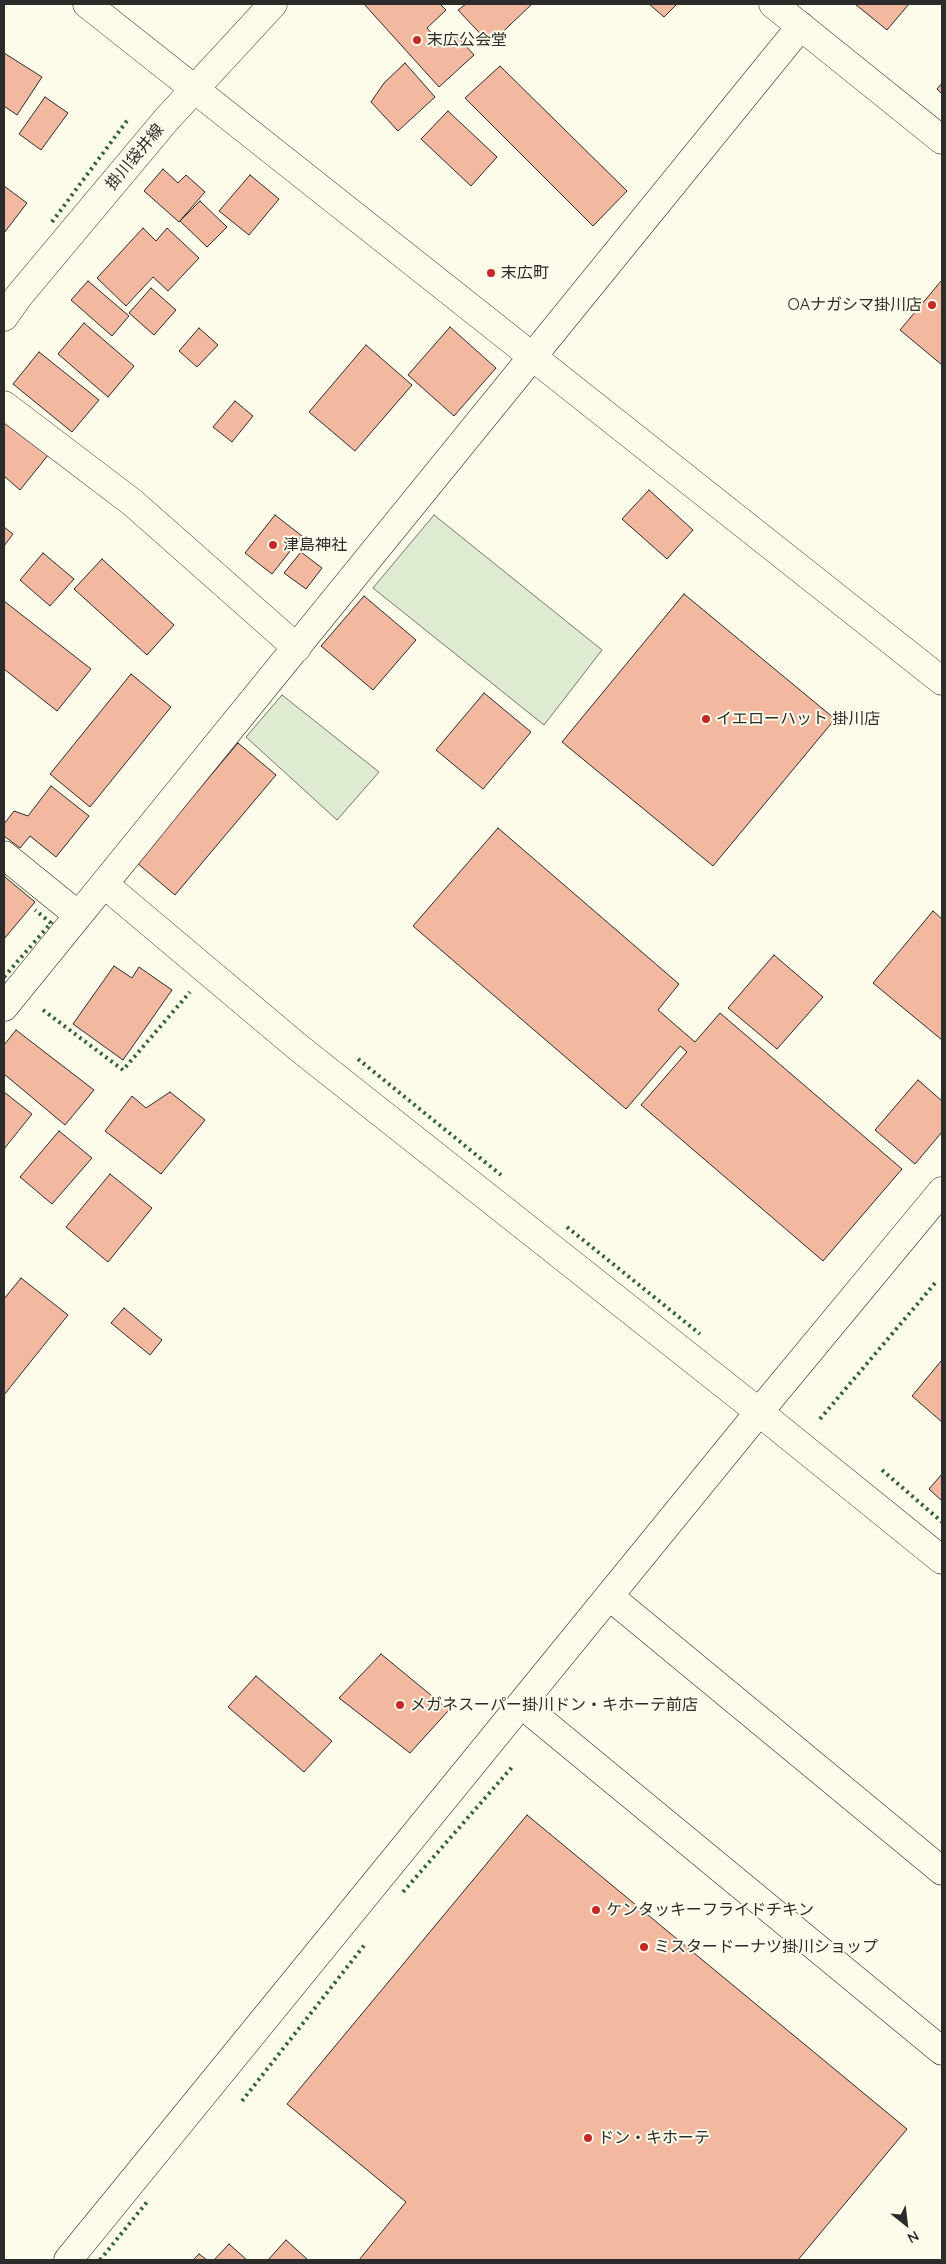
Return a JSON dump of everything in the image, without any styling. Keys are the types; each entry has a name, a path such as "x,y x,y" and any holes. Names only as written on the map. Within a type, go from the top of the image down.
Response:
{"street":[{"path":"87,4 942,681"},
{"name":"掛川袋井線","path":"4,317 24,290 194,89 272,4"},
{"path":"773,4 942,140"},
{"path":"4,1007 801,26"},
{"path":"4,406 133,503 297,648"},
{"path":"4,855 78,915"},
{"path":"104,884 299,1048 759,1412 942,1560"},
{"path":"68,2260 759,1412 942,1191"},
{"path":"609,1596 942,1871"},
{"path":"521,1704 942,2051"}],"green space":[{"path":"434,515 602,650 544,725 373,588"},
{"path":"282,695 379,772 337,820 246,737"}],"building":[{"name":"末広公会堂","path":"364,4 440,4 446,10 427,28 443,46 456,35 474,55 439,87"},
{"path":"466,4 532,4 490,44 458,10"},
{"path":"649,4 677,4 664,17"},
{"path":"855,4 909,4 887,30"},
{"path":"4,53 42,77 17,115 4,106"},
{"path":"405,63 435,97 398,131 371,102 384,83"},
{"path":"500,66 627,191 593,226 465,98"},
{"path":"942,83 942,94 937,89"},
{"path":"45,97 68,113 41,150 19,134"},
{"path":"448,111 497,157 471,186 421,139"},
{"path":"163,169 178,183 186,175 205,192 179,222 144,191"},
{"path":"250,175 279,199 249,235 219,211"},
{"path":"4,186 27,203 4,233"},
{"path":"200,201 227,227 207,247 180,221"},
{"path":"143,228 156,241 167,228 199,258 168,291 153,277 126,306 97,278"},
{"name":"OAナガシマ掛川店","path":"942,280 942,365 900,330"},
{"path":"88,281 129,316 112,336 71,300"},
{"path":"151,288 176,310 154,335 129,313"},
{"path":"84,323 134,366 108,397 58,354"},
{"path":"450,327 496,368 454,416 408,375"},
{"path":"199,328 218,345 197,367 179,351"},
{"path":"366,345 412,385 355,451 309,412"},
{"path":"39,352 99,400 72,432 13,384"},
{"path":"235,401 253,416 232,442 213,427"},
{"path":"4,417 49,454 20,490 4,476"},
{"path":"649,490 693,530 667,559 622,519"},
{"name":"津島神社","path":"275,515 302,536 272,574 245,553"},
{"path":"4,527 13,534 4,546"},
{"path":"301,552 322,568 306,589 284,573"},
{"path":"43,553 74,579 50,606 20,580"},
{"path":"102,559 174,625 147,655 74,589"},
{"path":"684,594 835,719 713,866 562,742"},
{"path":"364,596 416,640 373,690 321,646"},
{"path":"4,601 91,669 57,711 4,669"},
{"path":"131,674 171,707 90,807 50,774"},
{"path":"484,693 531,732 483,789 436,750"},
{"path":"238,743 276,775 175,895 137,863"},
{"path":"51,786 89,816 56,857 30,836 20,848 4,836 4,824 14,811 28,816"},
{"path":"498,828 679,984 658,1010 695,1042 720,1013 902,1169 823,1261 641,1105 687,1052 680,1046 626,1109 413,926"},
{"path":"4,878 35,902 4,939"},
{"path":"933,911 942,919 942,1040 873,983"},
{"path":"774,955 823,997 777,1049 728,1008"},
{"path":"114,966 132,978 139,967 172,990 123,1060 73,1024"},
{"path":"16,1030 94,1090 65,1125 4,1074 4,1045"},
{"path":"918,1080 942,1101 942,1132 915,1164 875,1130"},
{"path":"4,1092 32,1114 4,1149"},
{"path":"170,1092 205,1120 161,1174 105,1131 132,1096 146,1108"},
{"path":"59,1131 92,1158 52,1204 20,1177"},
{"path":"110,1174 152,1208 108,1262 66,1227"},
{"path":"21,1278 68,1315 4,1395 4,1299"},
{"path":"124,1308 162,1340 150,1355 111,1323"},
{"path":"942,1360 942,1422 912,1396"},
{"path":"942,1474 942,1501 929,1489"},
{"path":"381,1654 449,1710 410,1753 339,1698"},
{"path":"256,1676 332,1741 304,1772 228,1707"},
{"path":"527,1815 907,2129 798,2260 359,2260 406,2202 287,2104"},
{"path":"286,2240 308,2260 268,2260"},
{"path":"229,2244 247,2260 214,2260"},
{"path":"199,2254 207,2260 193,2260"}],"hedge":[{"path":"52,222 129,118"},
{"path":"4,977 51,923 35,910"},
{"path":"43,1010 123,1070 190,992"},
{"path":"358,1059 501,1175"},
{"path":"567,1227 700,1334"},
{"path":"820,1419 936,1282"},
{"path":"882,1470 942,1522"},
{"path":"403,1892 513,1766"},
{"path":"242,2101 366,1943"},
{"path":"100,2260 147,2202"}],"place":[{"name":"末広公会堂","path":"417,40"},
{"name":"末広町","path":"491,273"},
{"name":"OAナガシマ掛川店","path":"932,305"},
{"name":"津島神社","path":"273,545"},
{"name":"イエローハット 掛川店","path":"706,719"},
{"name":"メガネスーパー掛川ドン・キホーテ前店","path":"400,1705"},
{"name":"ケンタッキーフライドチキン","path":"596,1910"},
{"name":"ミスタードーナツ掛川ショップ","path":"644,1947"},
{"name":"ドン・キホーテ","path":"588,2138"}]}
